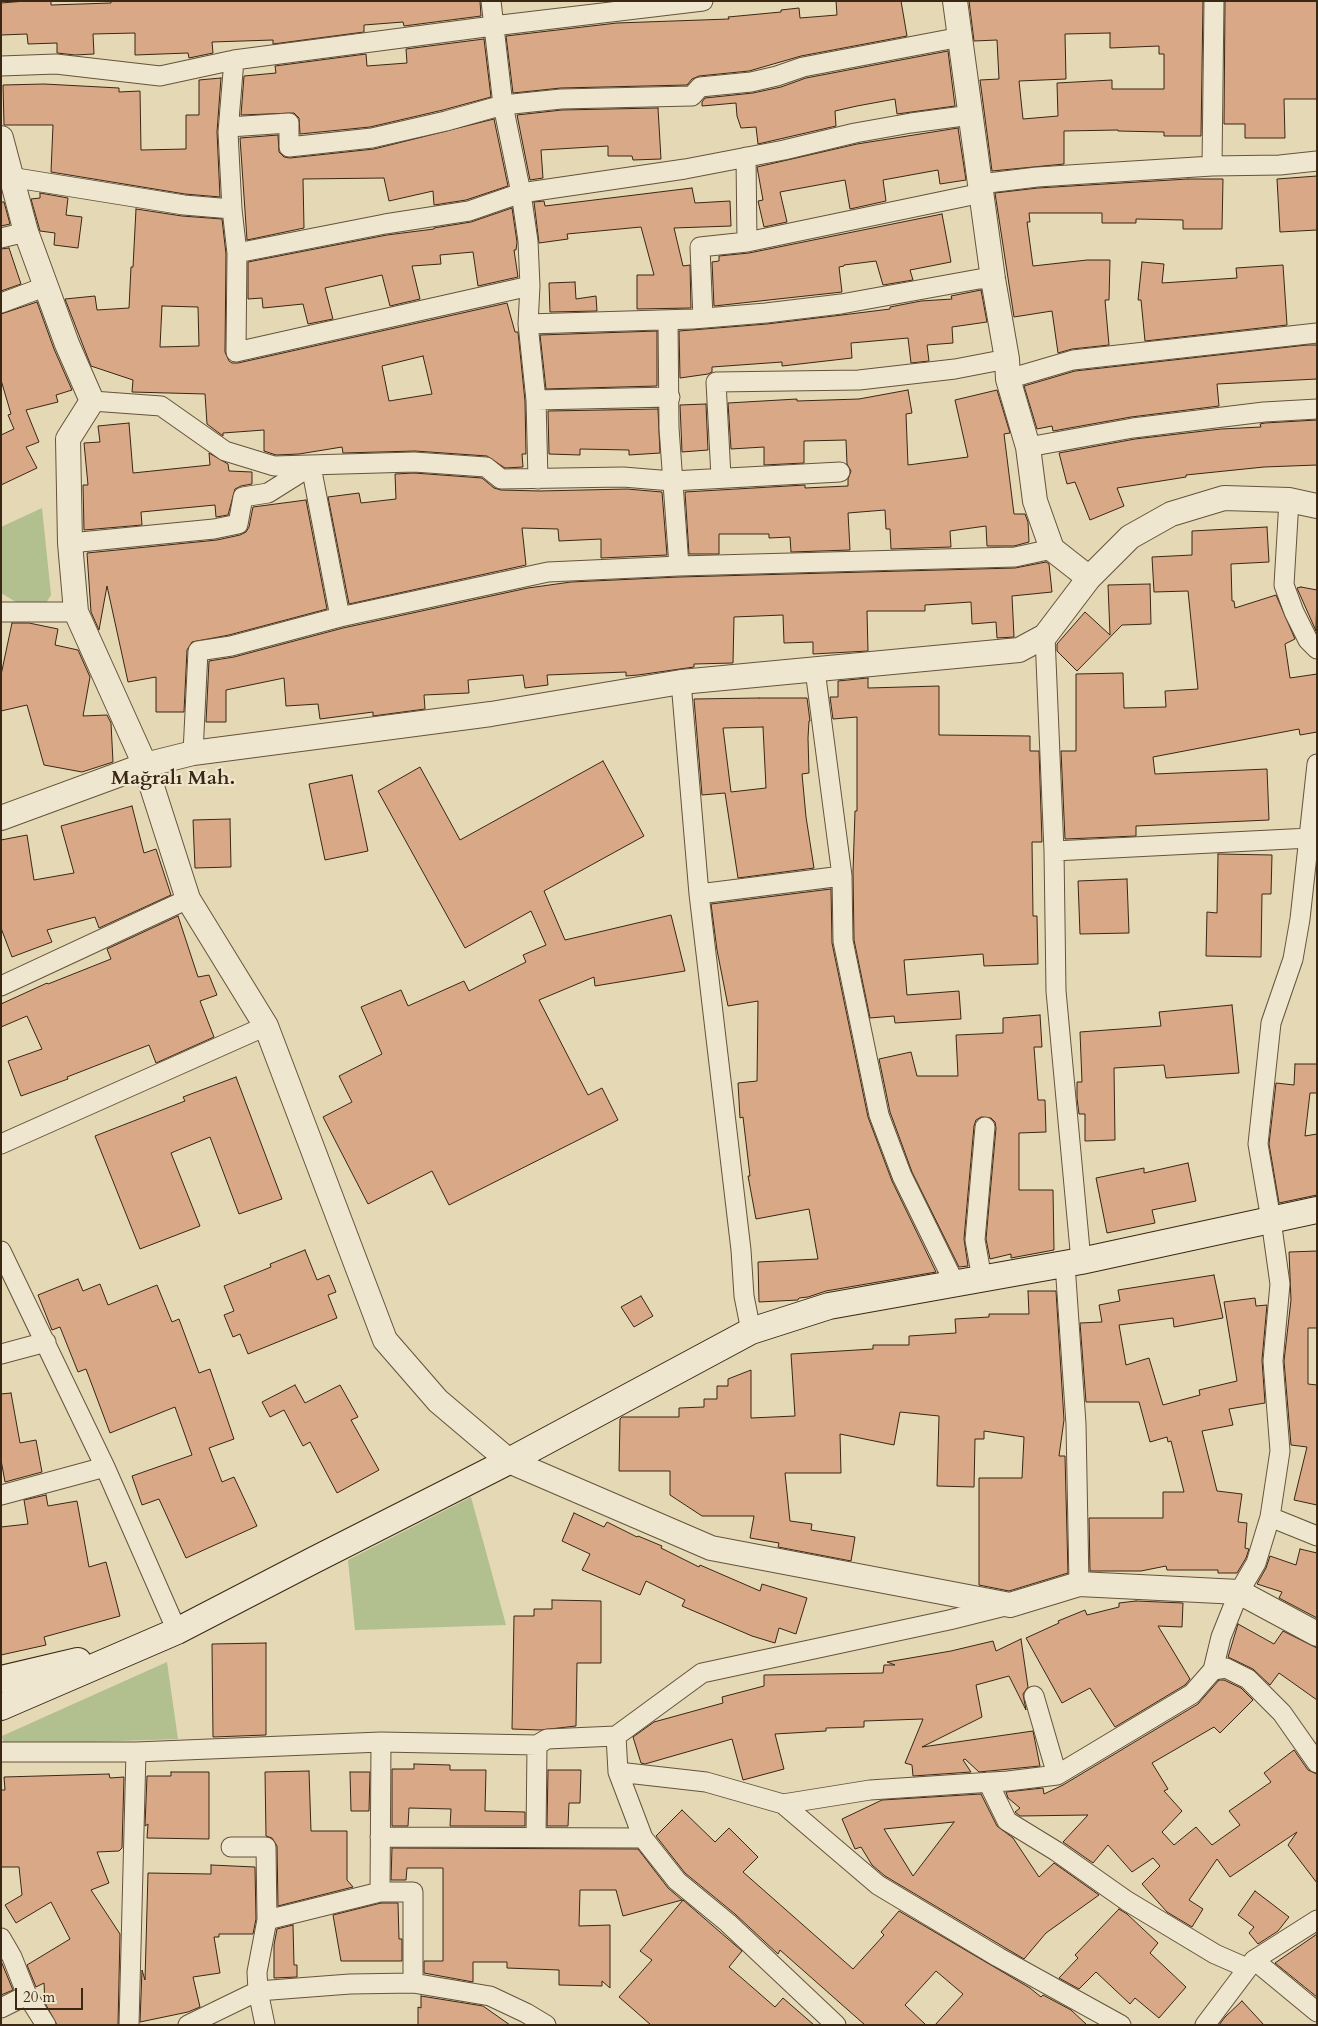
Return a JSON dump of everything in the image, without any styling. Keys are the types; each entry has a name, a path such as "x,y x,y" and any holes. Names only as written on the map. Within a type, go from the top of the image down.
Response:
{"main road":[{"path":"1,1707 177,1632 509,1461 751,1331 829,1306 1073,1263 1317,1210"},
{"path":"1,1679 94,1657 177,1632"}],"street":[{"path":"491,1 503,105 521,193 528,240 530,286 528,324 536,400 538,479"},
{"path":"1,66 56,64 160,76 234,60 703,1"},
{"path":"955,1 962,37 993,279 1007,369 1028,447 1035,501 1052,549 1089,578"},
{"path":"1212,166 1214,1"},
{"path":"229,127 288,123 288,147 372,138 446,121 503,105 561,99 692,96 700,87 751,82 803,67 962,37"},
{"path":"234,60 229,127 232,210 237,253 236,352 530,286"},
{"path":"237,253 385,224 469,211 521,193 685,169 865,132 971,116"},
{"path":"5,157 138,198 232,210"},
{"path":"5,157 26,232 67,344 92,401"},
{"path":"746,157 747,242"},
{"path":"703,318 700,246 747,242 1037,176 1212,166 1280,165 1317,161"},
{"path":"1,238 26,232"},
{"path":"528,324 703,318 841,304 979,279 993,279"},
{"path":"1,303 47,286"},
{"path":"668,320 672,481 679,566"},
{"path":"721,477 716,382 859,380 956,369 1007,369 1317,333"},
{"path":"536,400 670,397"},
{"path":"92,401 161,406 225,451 274,466 414,462 486,467 501,479 623,477 672,481 840,472"},
{"path":"92,401 68,439 70,543 76,612 145,765 188,899 266,1026 385,1340 438,1402 509,1461 710,1548 1010,1605"},
{"path":"1028,447 1132,428 1264,412 1317,408"},
{"path":"70,543 214,529 238,524 243,497 268,493 312,466"},
{"path":"312,466 340,617"},
{"path":"1,818 145,765 193,753 491,714 681,682 1019,650 1045,636 1089,578 1130,537 1171,514 1224,498 1289,500 1317,506"},
{"path":"1289,500 1284,586 1308,640 1317,649"},
{"path":"193,753 198,651 231,646 340,617 548,572 679,566 1015,557 1052,549"},
{"path":"1,612 76,612"},
{"path":"1045,636 1054,851 1056,991 1073,1263 1078,1584"},
{"path":"814,670 842,876 843,941 879,1115 906,1184 955,1284"},
{"path":"681,682 699,894 739,1230 744,1296 751,1331"},
{"path":"783,1804 870,1790 1057,1775 1192,1694 1213,1670 1221,1637 1239,1592 1256,1563 1270,1517 1280,1451 1273,1361 1280,1284 1258,1144 1271,1023 1293,959 1310,838 1317,764"},
{"path":"1054,851 1310,838"},
{"path":"699,894 842,876"},
{"path":"1,986 188,899"},
{"path":"1,1144 266,1026"},
{"path":"982,1279 975,1240 985,1127"},
{"path":"1,1251 105,1467 177,1632"},
{"path":"1,1354 46,1342"},
{"path":"1,1495 105,1467"},
{"path":"1270,1517 1317,1536"},
{"path":"1,1752 136,1752 381,1742 537,1744 547,1738 616,1736 702,1673 949,1620 1010,1605 1078,1584 1239,1592 1317,1634"},
{"path":"1213,1670 1226,1668 1248,1679 1282,1714 1317,1763"},
{"path":"1034,1696 1057,1775"},
{"path":"616,1736 618,1772 643,1838 676,1881 728,1923 836,2025"},
{"path":"380,1892 381,1742"},
{"path":"536,1836 537,1744"},
{"path":"129,2025 136,1752"},
{"path":"618,1772 706,1782 783,1804 878,1885 998,1957 1121,2025"},
{"path":"988,1782 1007,1820 1056,1851 1126,1901 1215,1954 1250,1964 1317,2012"},
{"path":"380,1837 536,1836 643,1838"},
{"path":"231,1847 266,1847 267,1920 257,1972 264,2025"},
{"path":"267,1920 380,1892 412,1892 413,1983"},
{"path":"1205,2025 1250,1964 1317,1920"},
{"path":"1,1938 12,1956 27,1995 46,2025"},
{"path":"188,2025 258,1991 350,1984 413,1983 490,1996 546,2025"},
{"path":"1,2008 27,1995"}],"green space":[{"path":"42,508 51,595 46,603 16,602 1,593 1,527"},
{"path":"471,1497 506,1625 355,1630 348,1560"},
{"path":"167,1662 178,1739 4,1745 2,1736"}],"building":[{"path":"51,1 51,5 111,3 111,1 480,1 481,16 404,26 403,22 364,25 364,32 273,44 273,40 212,42 213,53 189,58 188,53 135,55 135,33 93,34 94,54 75,55 57,53 57,43 28,44 27,34 1,35 1,3"},
{"path":"836,1 901,1 907,36 801,56 749,71 699,76 692,79 687,85 561,88 513,93 506,36 617,23 729,19 728,17 781,12 781,10 799,8 800,18 837,15"},
{"path":"969,1 1203,1 1201,136 1164,136 1164,132 1118,130 1064,131 1064,164 992,171 980,80 999,79 997,40 974,41","holes":["1110,33 1110,48 1159,46 1159,54 1164,54 1164,89 1112,89 1112,80 1057,83 1058,116 1023,119 1019,81 1066,79 1065,34"]},
{"path":"1225,1 1317,1 1317,99 1284,99 1285,138 1245,138 1245,124 1224,124"},
{"path":"484,39 491,97 370,127 300,134 299,118 294,113 241,115 244,76 276,73 275,66 366,54 367,66 407,63 406,49"},
{"path":"948,51 955,106 897,114 895,99 857,106 835,111 836,126 758,144 756,127 741,128 737,116 736,103 702,106 705,98 753,93 781,87 806,78"},
{"path":"221,78 217,132 220,197 185,194 51,172 53,125 4,125 3,85 44,84 119,88 119,92 140,91 141,150 186,149 186,115 199,115 199,80"},
{"path":"658,108 661,159 633,160 632,156 608,156 608,146 541,150 543,178 530,180 517,115 562,110"},
{"path":"494,119 508,186 466,200 434,205 433,191 389,201 384,178 303,179 304,228 247,240 240,138 278,135 279,152 284,157 290,158 374,149"},
{"path":"958,128 966,180 940,184 938,170 883,180 886,201 850,209 845,180 780,192 787,222 764,227 758,201 763,200 757,167 857,144"},
{"path":"1317,176 1317,230 1280,232 1277,179"},
{"path":"1188,179 1223,179 1222,229 1183,229 1183,220 1136,219 1136,223 1102,223 1102,213 1029,213 1030,222 1027,222 1033,266 1087,260 1110,260 1109,300 1105,300 1109,345 1072,349 1058,353 1052,311 1014,317 995,193 1038,188"},
{"path":"692,188 695,203 730,201 731,226 674,228 683,266 690,265 691,308 637,309 637,275 654,275 641,227 567,234 568,239 539,243 534,202 544,201 545,206"},
{"path":"40,193 68,198 66,215 82,217 78,248 54,245 55,233 40,231 31,199 40,198"},
{"path":"1,202 4,202 10,224 1,226"},
{"path":"512,208 517,242 516,250 514,250 518,277 478,286 473,252 440,255 441,264 412,266 420,299 390,306 382,275 325,288 333,319 308,324 303,304 263,308 262,298 248,299 248,262 387,235 471,222"},
{"path":"136,209 182,216 222,219 226,254 225,352 232,363 507,303 515,332 518,332 525,401 526,454 522,454 523,467 505,468 487,456 415,451 343,453 342,447 299,454 276,455 264,451 264,430 223,433 223,436 207,424 205,394 132,392 133,380 91,366 65,299 95,296 97,310 129,308 131,267 133,267","holes":["162,306 198,307 199,346 160,347","423,356 432,394 389,401 382,366"]},
{"path":"942,214 951,262 910,270 913,280 883,285 876,261 844,265 839,267 842,292 714,306 712,262 719,261 719,256 749,253"},
{"path":"9,248 21,284 1,291 1,249"},
{"path":"1142,262 1164,264 1162,283 1237,278 1236,268 1283,265 1287,325 1145,341 1141,300 1138,300"},
{"path":"575,282 576,299 596,296 597,311 550,312 549,283"},
{"path":"981,290 987,322 952,327 953,343 927,345 929,361 911,363 908,338 851,343 852,358 782,366 782,362 712,367 712,372 708,374 680,378 679,331 767,324 890,309 890,307 921,301 952,299 951,296"},
{"path":"37,302 54,349 72,390 56,395 58,402 26,410 39,442 26,447 37,468 1,485 1,435 14,429 8,415 11,414 1,380 1,314"},
{"path":"657,331 657,386 546,389 540,335"},
{"path":"1317,345 1317,379 1217,384 1219,406 1131,417 1053,431 1052,426 1037,429 1024,386 1075,371"},
{"path":"908,390 912,413 906,414 908,465 968,457 955,400 997,390 1010,433 1004,434 1014,514 1025,514 1028,522 1029,542 1014,546 987,546 986,526 950,531 951,547 891,549 890,529 886,529 885,510 848,513 850,550 791,552 790,537 769,538 769,534 719,534 719,554 689,554 685,492 805,485 805,488 848,486 851,471 847,464 846,440 804,441 804,463 764,465 764,447 731,449 728,403 797,399 797,401 859,399"},
{"path":"706,404 708,450 682,452 680,405"},
{"path":"658,409 660,453 629,455 629,450 580,449 580,455 549,454 548,411"},
{"path":"1317,420 1317,465 1264,467 1186,475 1186,477 1117,488 1124,506 1090,520 1075,482 1067,484 1059,453 1135,439 1221,429 1261,427 1260,424 1265,423"},
{"path":"129,423 133,473 210,465 209,453 228,464 229,471 252,472 252,484 235,489 228,515 216,517 215,505 141,512 142,525 84,530 83,485 88,485 84,443 100,442 98,426"},
{"path":"414,473 482,478 494,488 501,490 627,489 662,492 667,555 601,558 601,539 559,541 558,529 522,528 526,565 349,604 328,497 359,493 361,503 396,499 395,474"},
{"path":"306,500 327,609 229,635 192,642 187,650 184,712 156,712 156,677 128,682 107,586 99,630 91,612 87,553 217,540 240,535 246,532 249,527 253,507"},
{"path":"1267,527 1269,562 1231,564 1232,601 1234,601 1235,608 1276,595 1295,639 1285,644 1290,678 1317,674 1317,732 1300,735 1299,729 1153,757 1155,774 1267,769 1269,820 1136,826 1136,836 1065,839 1061,751 1076,751 1076,674 1123,673 1124,708 1166,707 1165,691 1198,689 1188,591 1154,592 1152,557 1192,555 1192,531"},
{"path":"1046,562 1049,564 1052,592 1012,596 1014,637 997,638 996,622 972,624 971,602 925,605 925,611 867,611 868,651 813,654 813,642 784,643 783,615 734,617 733,663 694,664 694,667 626,676 626,672 547,675 548,685 525,688 523,675 468,680 469,693 424,695 425,709 373,716 373,712 320,719 318,704 286,706 284,678 226,690 226,722 206,722 209,661 234,657 343,628 528,588 571,582 679,577 1015,568"},
{"path":"1150,584 1151,624 1122,625 1077,671 1057,651 1057,644 1085,612 1110,635 1108,585"},
{"path":"1297,588 1317,590 1316,631"},
{"path":"12,623 29,623 58,629 55,645 78,650 90,677 83,716 107,715 111,723 113,762 82,772 44,765 27,705 1,711 1,675"},
{"path":"868,678 868,688 939,686 939,735 1030,736 1030,751 1039,751 1042,842 1032,842 1033,916 1037,916 1038,964 984,966 983,954 904,960 907,995 959,991 961,1019 895,1023 894,1016 870,1018 854,940 853,872 855,811 857,811 857,717 833,719 830,697 838,697 838,681"},
{"path":"807,698 810,721 808,738 809,773 802,774 814,868 738,878 725,793 702,795 694,699","holes":["763,727 766,788 731,792 723,728"]},
{"path":"603,761 644,836 544,891 565,940 671,915 685,971 595,986 594,977 539,1000 588,1095 602,1088 618,1120 449,1205 432,1171 368,1204 323,1117 352,1102 339,1076 382,1054 361,1007 401,990 408,1006 464,981 469,991 526,962 523,955 546,945 531,911 465,948 378,791 420,767 460,840"},
{"path":"352,775 368,851 325,860 309,784"},
{"path":"132,806 144,853 156,849 171,895 99,928 95,917 47,930 52,942 12,957 1,928 1,840 27,835 34,880 74,873 61,826"},
{"path":"230,819 231,867 195,868 193,820"},
{"path":"1218,854 1272,855 1271,894 1262,894 1261,957 1206,956 1207,912 1217,913"},
{"path":"1127,879 1129,933 1080,934 1078,881"},
{"path":"831,889 832,943 868,1117 892,1181 936,1272 826,1291 799,1298 798,1300 759,1302 758,1262 818,1259 809,1209 756,1219 748,1176 750,1176 743,1117 740,1118 738,1083 757,1081 758,1001 728,1006 717,950 711,904"},
{"path":"178,916 198,977 209,975 217,995 200,1001 214,1037 156,1063 149,1045 67,1077 68,1079 21,1096 8,1061 42,1049 27,1016 1,1027 1,1004 47,983 111,959 107,949"},
{"path":"1232,1005 1239,1073 1166,1078 1164,1065 1114,1068 1115,1140 1085,1141 1085,1114 1079,1114 1077,1098 1077,1082 1082,1082 1080,1032 1161,1026 1159,1012"},
{"path":"1040,1015 1042,1047 1034,1047 1038,1100 1045,1100 1046,1132 1019,1133 1019,1190 1053,1190 1054,1250 1011,1258 1011,1254 990,1259 986,1239 996,1128 995,1122 991,1118 981,1117 976,1120 974,1126 964,1239 968,1266 959,1267 912,1172 890,1112 879,1059 911,1052 917,1076 958,1076 956,1035 1003,1033 1003,1018"},
{"path":"1295,1064 1317,1064 1317,1093 1310,1093 1305,1136 1317,1134 1317,1195 1279,1203 1269,1144 1276,1083 1294,1085"},
{"path":"236,1077 282,1199 239,1214 210,1137 171,1153 200,1226 140,1249 95,1136 185,1101 183,1097"},
{"path":"1188,1163 1196,1201 1152,1210 1155,1223 1107,1233 1096,1178 1144,1168 1144,1173"},
{"path":"305,1250 317,1280 329,1275 336,1292 328,1295 337,1318 248,1354 240,1334 233,1337 224,1315 234,1311 224,1286 271,1267 270,1264"},
{"path":"1317,1251 1317,1328 1308,1328 1308,1384 1317,1385 1317,1505 1294,1500 1307,1447 1291,1445 1284,1361 1291,1300 1289,1252"},
{"path":"1214,1275 1223,1318 1174,1327 1173,1318 1119,1325 1126,1365 1149,1358 1163,1405 1200,1395 1199,1390 1237,1381 1224,1302 1255,1298 1256,1306 1267,1305 1262,1360 1265,1403 1229,1409 1233,1425 1202,1431 1217,1491 1242,1494 1238,1522 1247,1523 1245,1548 1249,1549 1246,1558 1237,1573 1218,1573 1218,1570 1167,1570 1166,1566 1141,1571 1090,1571 1089,1518 1163,1518 1163,1492 1184,1492 1171,1441 1168,1442 1167,1437 1150,1442 1139,1402 1086,1402 1080,1323 1102,1322 1099,1305 1120,1301 1118,1290"},
{"path":"78,1279 83,1291 100,1284 108,1305 157,1285 172,1322 179,1319 199,1373 210,1369 234,1439 209,1448 222,1482 234,1477 257,1526 186,1558 159,1499 142,1505 132,1476 192,1455 175,1407 110,1433 86,1369 78,1372 60,1327 52,1330 38,1295"},
{"path":"1028,1291 1056,1291 1064,1420 1059,1456 1065,1456 1068,1573 1009,1591 979,1585 979,1478 1022,1478 1024,1437 984,1431 984,1439 975,1439 974,1487 937,1486 939,1416 900,1412 894,1445 840,1434 841,1473 785,1473 790,1521 812,1524 811,1530 855,1537 851,1561 778,1547 779,1543 750,1538 754,1516 702,1516 670,1495 670,1471 619,1471 620,1419 622,1417 679,1417 679,1408 704,1407 704,1399 717,1399 717,1386 728,1386 728,1379 751,1370 751,1418 795,1416 791,1354 873,1349 873,1345 909,1345 909,1336 956,1333 955,1319 989,1317 989,1314 1029,1314"},
{"path":"641,1296 653,1316 634,1327 621,1307"},
{"path":"295,1385 305,1403 340,1385 358,1417 351,1420 379,1470 337,1493 310,1442 303,1446 284,1410 270,1417 262,1402"},
{"path":"11,1393 20,1443 36,1440 42,1472 5,1482 1,1460 1,1394"},
{"path":"46,1495 48,1506 77,1501 89,1567 106,1562 120,1616 44,1637 46,1645 1,1655 1,1527 28,1524 24,1500"},
{"path":"574,1513 604,1527 607,1522 637,1537 662,1546 661,1548 699,1567 700,1565 760,1591 762,1584 807,1598 796,1634 779,1628 775,1643 752,1636 682,1606 685,1600 646,1581 640,1595 582,1570 590,1554 562,1541"},
{"path":"1300,1549 1317,1553 1317,1618 1279,1598 1282,1592 1257,1584 1270,1556 1296,1565"},
{"path":"552,1600 601,1601 601,1663 577,1663 576,1726 541,1730 512,1729 514,1616 534,1616 534,1609 552,1609"},
{"path":"1136,1601 1183,1603 1182,1627 1158,1626 1190,1679 1185,1685 1115,1727 1090,1688 1062,1703 1026,1638 1059,1623 1058,1621 1085,1610 1087,1615 1119,1607 1119,1603"},
{"path":"1238,1624 1274,1644 1283,1631 1317,1648 1317,1700 1279,1673 1270,1685 1253,1669 1228,1657"},
{"path":"1021,1639 1028,1687 1023,1694 1026,1710 1009,1676 976,1685 982,1717 922,1747 1033,1731 1040,1766 979,1772 965,1759 963,1760 971,1772 913,1776 912,1765 905,1763 923,1719 864,1721 864,1727 826,1728 826,1731 775,1734 784,1769 743,1780 732,1739 645,1764 641,1763 633,1737 654,1722 723,1703 722,1697 764,1686 764,1675 883,1673 884,1665 895,1665 887,1662 951,1651 993,1641 996,1651"},
{"path":"266,1643 266,1735 213,1737 212,1644"},
{"path":"1219,1680 1224,1680 1241,1688 1253,1700 1220,1733 1214,1727 1152,1763 1168,1789 1164,1791 1182,1811 1162,1832 1174,1845 1196,1827 1212,1845 1240,1825 1229,1811 1271,1782 1264,1773 1294,1750 1308,1770 1317,1774 1317,1883 1288,1845 1297,1832 1230,1877 1217,1859 1189,1900 1203,1909 1192,1927 1167,1912 1142,1884 1160,1866 1153,1858 1132,1872 1108,1845 1093,1863 1063,1842 1088,1815 1020,1816 1015,1812 1020,1808 1008,1798 1006,1792 1043,1788 1044,1794 1063,1785 1198,1704"},
{"path":"414,1764 450,1765 450,1770 486,1770 485,1811 525,1812 525,1826 450,1826 451,1809 409,1808 408,1826 392,1826 392,1769 414,1769"},
{"path":"548,1770 581,1770 580,1803 569,1803 568,1826 547,1826"},
{"path":"309,1771 311,1831 347,1831 347,1880 353,1887 278,1906 277,1846 272,1838 266,1836 265,1772"},
{"path":"171,1772 209,1772 209,1839 147,1838 148,1824 145,1826 147,1776 171,1776"},
{"path":"350,1772 370,1772 369,1811 351,1811"},
{"path":"109,1774 110,1778 124,1777 122,1848 119,1851 97,1852 109,1883 91,1890 120,1934 118,2025 57,2025 45,2003 44,1983 36,1987 27,1965 70,1939 51,1902 16,1923 5,1905 22,1895 19,1867 1,1867 1,1790 5,1790 4,1777"},
{"path":"981,1794 997,1826 1013,1838 1039,1877 1054,1863 1099,1895 1046,1933 1024,1959 885,1876 872,1865 861,1847 855,1849 842,1819 882,1800","holes":["954,1822 913,1876 884,1829"]},
{"path":"682,1810 715,1842 729,1828 758,1857 743,1872 853,1969 884,1935 881,1932 899,1911 1030,1988 1041,1997 1043,1995 1071,2010 1087,2025 935,2025 963,1994 936,1971 905,2005 926,2025 865,2025 780,1950 778,1954 735,1914 685,1873 656,1836"},
{"path":"392,1848 638,1849 668,1888 682,1900 623,1916 616,1890 580,1890 579,1926 610,1925 610,1988 602,1981 602,1986 559,1985 559,1970 507,1968 507,1962 473,1962 473,1982 424,1973 424,1961 443,1961 443,1868 407,1868 406,1880 391,1880"},
{"path":"211,1865 255,1867 256,1919 253,1934 219,1934 219,1937 214,1937 220,1973 193,1977 200,2007 188,2012 140,2022 142,1970 145,1980 148,1873 211,1874"},
{"path":"1255,1891 1289,1917 1278,1931 1258,1944 1249,1933 1254,1927 1238,1915"},
{"path":"683,1900 742,1951 729,1967 775,2007 783,1998 814,2025 651,2025 619,1997 652,1960 640,1951"},
{"path":"381,1903 398,1903 399,1939 402,1939 402,1961 341,1961 333,1915"},
{"path":"1119,1909 1158,1943 1150,1953 1186,1987 1159,2018 1135,1998 1130,2004 1096,1972 1079,1989 1059,1978 1078,1958 1075,1955"},
{"path":"293,1925 294,1965 297,1965 297,1977 274,1978 274,1945 277,1929"},
{"path":"1317,1934 1317,1997 1275,1963"},
{"path":"1,1961 13,1990 1,1995"},
{"path":"421,1996 483,2006 510,2025 418,2025 418,2007 421,2008"},
{"path":"1242,2001 1264,2025 1219,2025 1225,2017"}],"district":[{"name":"Mağralı Mah.","path":"173,779"}]}
